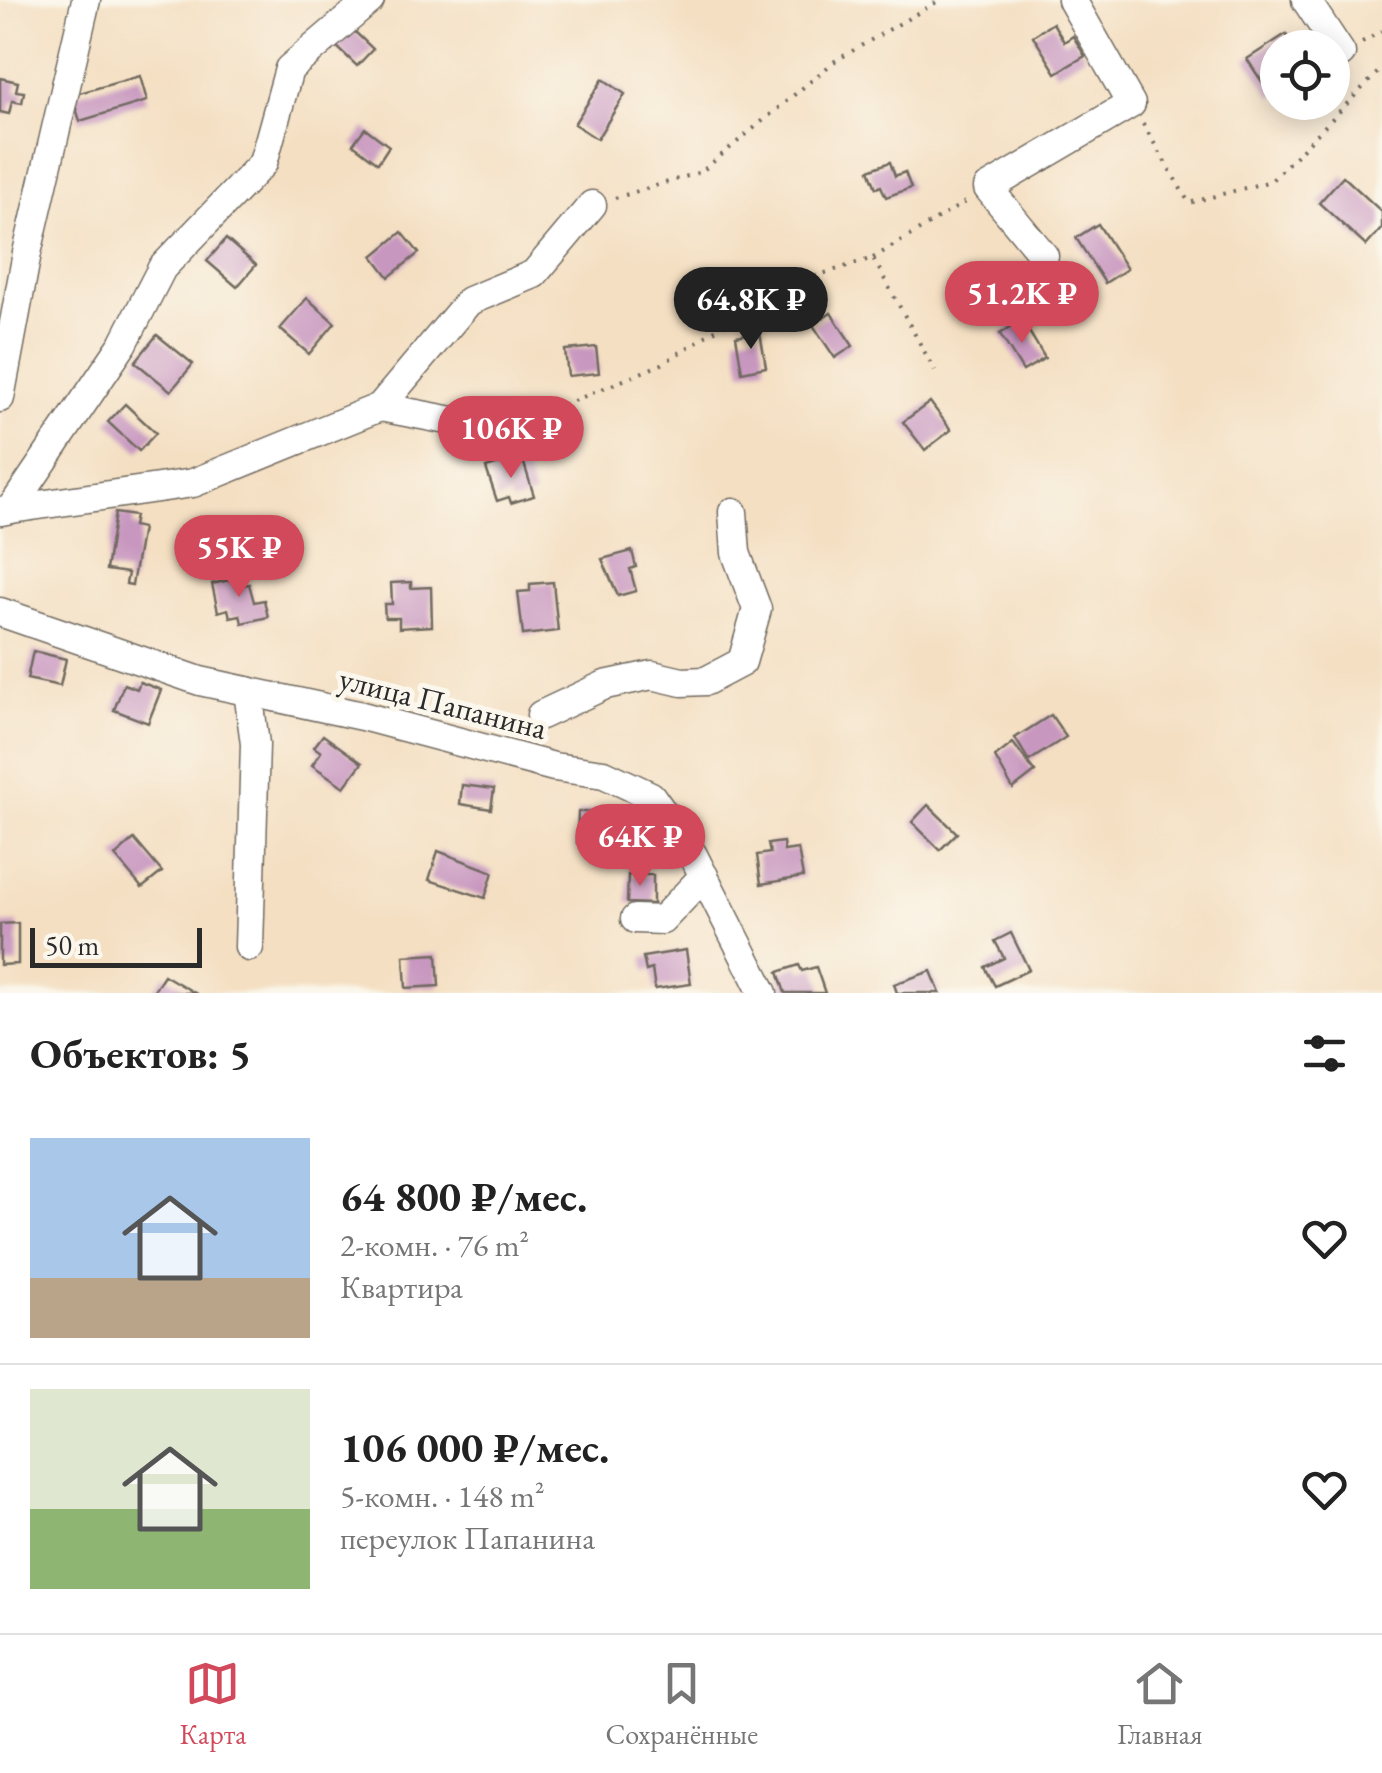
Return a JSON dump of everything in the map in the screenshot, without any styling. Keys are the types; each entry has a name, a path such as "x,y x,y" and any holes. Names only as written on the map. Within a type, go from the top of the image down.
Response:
{"street":[{"path":"0,398 27,253 86,0"},
{"path":"5,510 123,344 162,268 263,162 289,69 370,0"},
{"path":"1044,256 988,188 1131,104 1072,0"},
{"path":"1306,0 1325,30"},
{"path":"5,510 193,483 380,407 469,300 534,274 592,205"},
{"path":"380,407 458,422"},
{"path":"541,715 605,685 652,675 682,682 706,681 742,662 757,610 736,552 733,512"},
{"name":"улица Папанина","path":"0,612 200,680 554,767 604,774 651,796 704,876 763,993"},
{"path":"248,691 255,744 248,946"},
{"path":"635,919 662,920 704,876"}],"path":[{"path":"592,205 701,172 835,61 940,0"},
{"path":"1131,104 1188,204 1271,181 1382,68"},
{"path":"458,422 522,422 662,364 784,286 873,258 988,188"},
{"path":"873,258 935,370"}],"building":[{"path":"1053,23 1064,42 1073,36 1085,56 1056,73 1033,36"},
{"path":"352,29 373,49 357,66 335,45"},
{"path":"1260,51 1260,79 1247,59"},
{"path":"140,76 147,101 80,121 72,95"},
{"path":"0,78 18,82 16,91 24,92 22,103 12,101 9,114 0,112"},
{"path":"603,79 625,94 597,139 574,124"},
{"path":"365,128 389,146 378,163 353,144"},
{"path":"890,162 895,176 905,172 911,188 886,197 881,186 876,188 869,170"},
{"path":"1343,176 1382,212 1382,228 1366,246 1319,203"},
{"path":"1098,224 1127,269 1105,283 1076,238"},
{"path":"402,232 419,253 389,277 373,256"},
{"path":"226,239 256,265 237,287 207,261"},
{"path":"307,298 335,323 309,354 280,329"},
{"path":"831,313 853,346 835,358 813,325"},
{"path":"1022,320 1045,358 1023,371 1000,334"},
{"path":"760,332 766,367 742,372 736,336"},
{"path":"157,335 193,364 171,391 135,362"},
{"path":"596,347 599,373 568,376 565,350"},
{"path":"930,402 951,430 925,450 903,422"},
{"path":"125,404 156,433 139,451 108,422"},
{"path":"522,457 534,496 511,503 509,497 497,501 486,468"},
{"path":"115,513 135,516 133,526 142,528 132,585 126,584 128,573 106,570"},
{"path":"632,551 636,567 630,569 636,591 618,596 602,559"},
{"path":"242,577 244,585 249,584 254,602 264,600 268,617 242,623 240,615 230,617 228,609 218,612 212,584"},
{"path":"411,582 411,588 431,587 432,626 399,628 399,618 385,618 384,604 392,604 391,583"},
{"path":"553,582 558,631 523,635 518,592 530,591 530,584"},
{"path":"33,651 66,659 60,686 27,679"},
{"path":"140,682 161,690 148,723 114,710 124,684 137,689"},
{"path":"1051,715 1066,737 1029,761 1015,738"},
{"path":"323,735 362,763 344,787 312,765 321,752 314,747"},
{"path":"1013,743 1035,772 1013,789 995,757"},
{"path":"462,785 494,789 491,809 460,804"},
{"path":"928,805 957,833 940,850 912,822"},
{"path":"578,812 595,812 595,823 627,824 626,844 577,843"},
{"path":"134,839 162,872 142,888 115,856"},
{"path":"783,842 784,851 798,849 803,877 761,884 757,855 770,853 768,844"},
{"path":"438,851 493,872 485,898 429,880"},
{"path":"628,875 653,875 653,904 627,903"},
{"path":"18,923 18,964 0,965 0,924"},
{"path":"1011,933 1029,970 995,986 985,967 1004,958 995,941"},
{"path":"686,950 691,984 655,989 652,969 646,971 643,957"},
{"path":"437,954 439,986 406,988 404,956"},
{"path":"799,965 802,971 816,967 825,993 785,993 778,972"},
{"path":"931,971 940,993 897,993 894,984"},
{"path":"164,975 195,993 152,993"}]}
